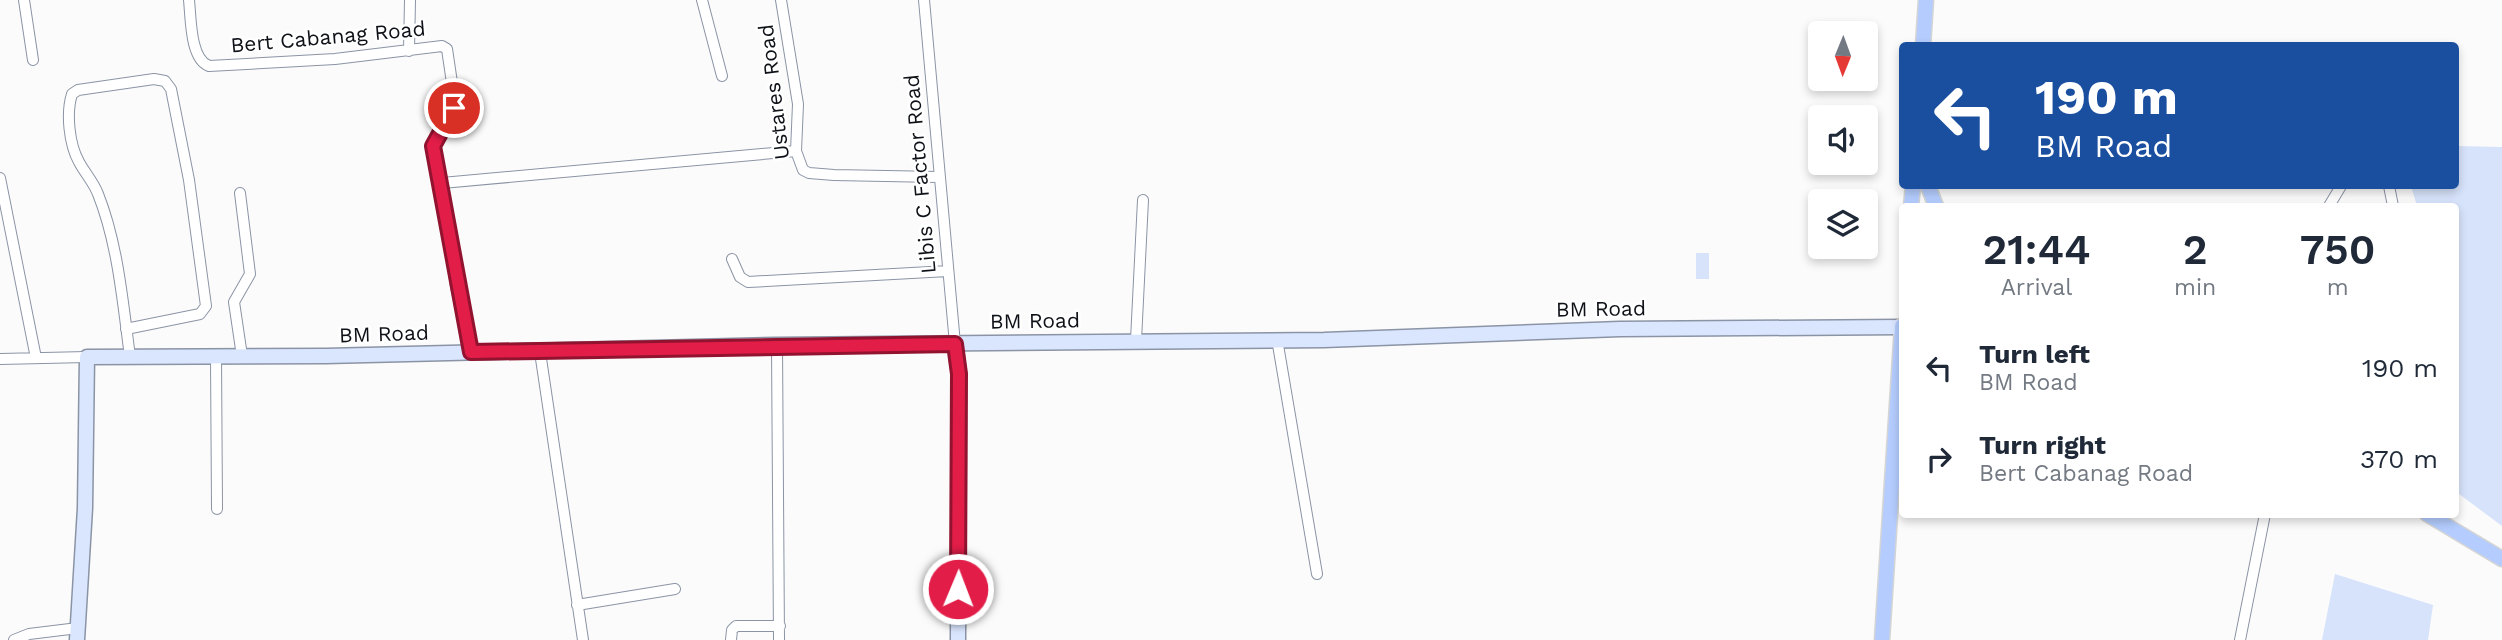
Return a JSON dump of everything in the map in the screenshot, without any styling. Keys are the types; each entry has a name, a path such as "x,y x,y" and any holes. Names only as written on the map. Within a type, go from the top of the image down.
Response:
{"main road":[{"path":"1923,42 1926,0"},
{"path":"1882,640 1899,374"},
{"path":"2434,518 2502,559"}],"street":[{"path":"24,0 33,60"},
{"name":"Bert Cabanag Road","path":"189,0 197,54 204,64 218,66 335,59 442,46 449,51 455,103 433,146 442,183 456,286 471,352"},
{"path":"409,51 410,0"},
{"path":"702,0 722,76"},
{"name":"Ustares Road","path":"781,0 798,104 796,151 803,170 808,173 938,177"},
{"name":"Libis C Factor Road","path":"924,0 955,344"},
{"path":"126,329 200,314 206,306 189,180 170,89 165,81 154,79 78,90 72,94 70,101 70,127 77,159 98,193 116,265 130,357"},
{"path":"442,183 796,151"},
{"path":"0,178 36,358"},
{"path":"240,193 250,274 234,302 242,356"},
{"path":"1136,340 1143,200"},
{"path":"732,258 740,277 748,282 948,271"},
{"name":"BM Road","path":"0,359 540,352 777,345 1277,340 1620,329 1899,327"},
{"path":"1277,340 1317,574"},
{"path":"955,344 959,374 958,640"},
{"path":"777,345 779,640"},
{"path":"540,352 583,640"},
{"path":"14,640 29,634 78,634 85,508 87,357"},
{"path":"216,357 217,509"},
{"path":"2240,640 2263,518"},
{"path":"577,605 675,589"},
{"path":"731,640 732,630 736,626 780,625"}],"shaded area":[{"path":"2459,146 2502,147 2502,526 2459,494 2459,203 2416,203 2412,189 2459,189"},
{"path":"1696,253 1709,253 1709,279 1696,279"},
{"path":"2335,574 2433,605 2428,640 2322,640"}],"route":[{"path":"454,108 434,142 433,153 442,183 456,286 471,352 955,344 959,374 958,589"}]}
